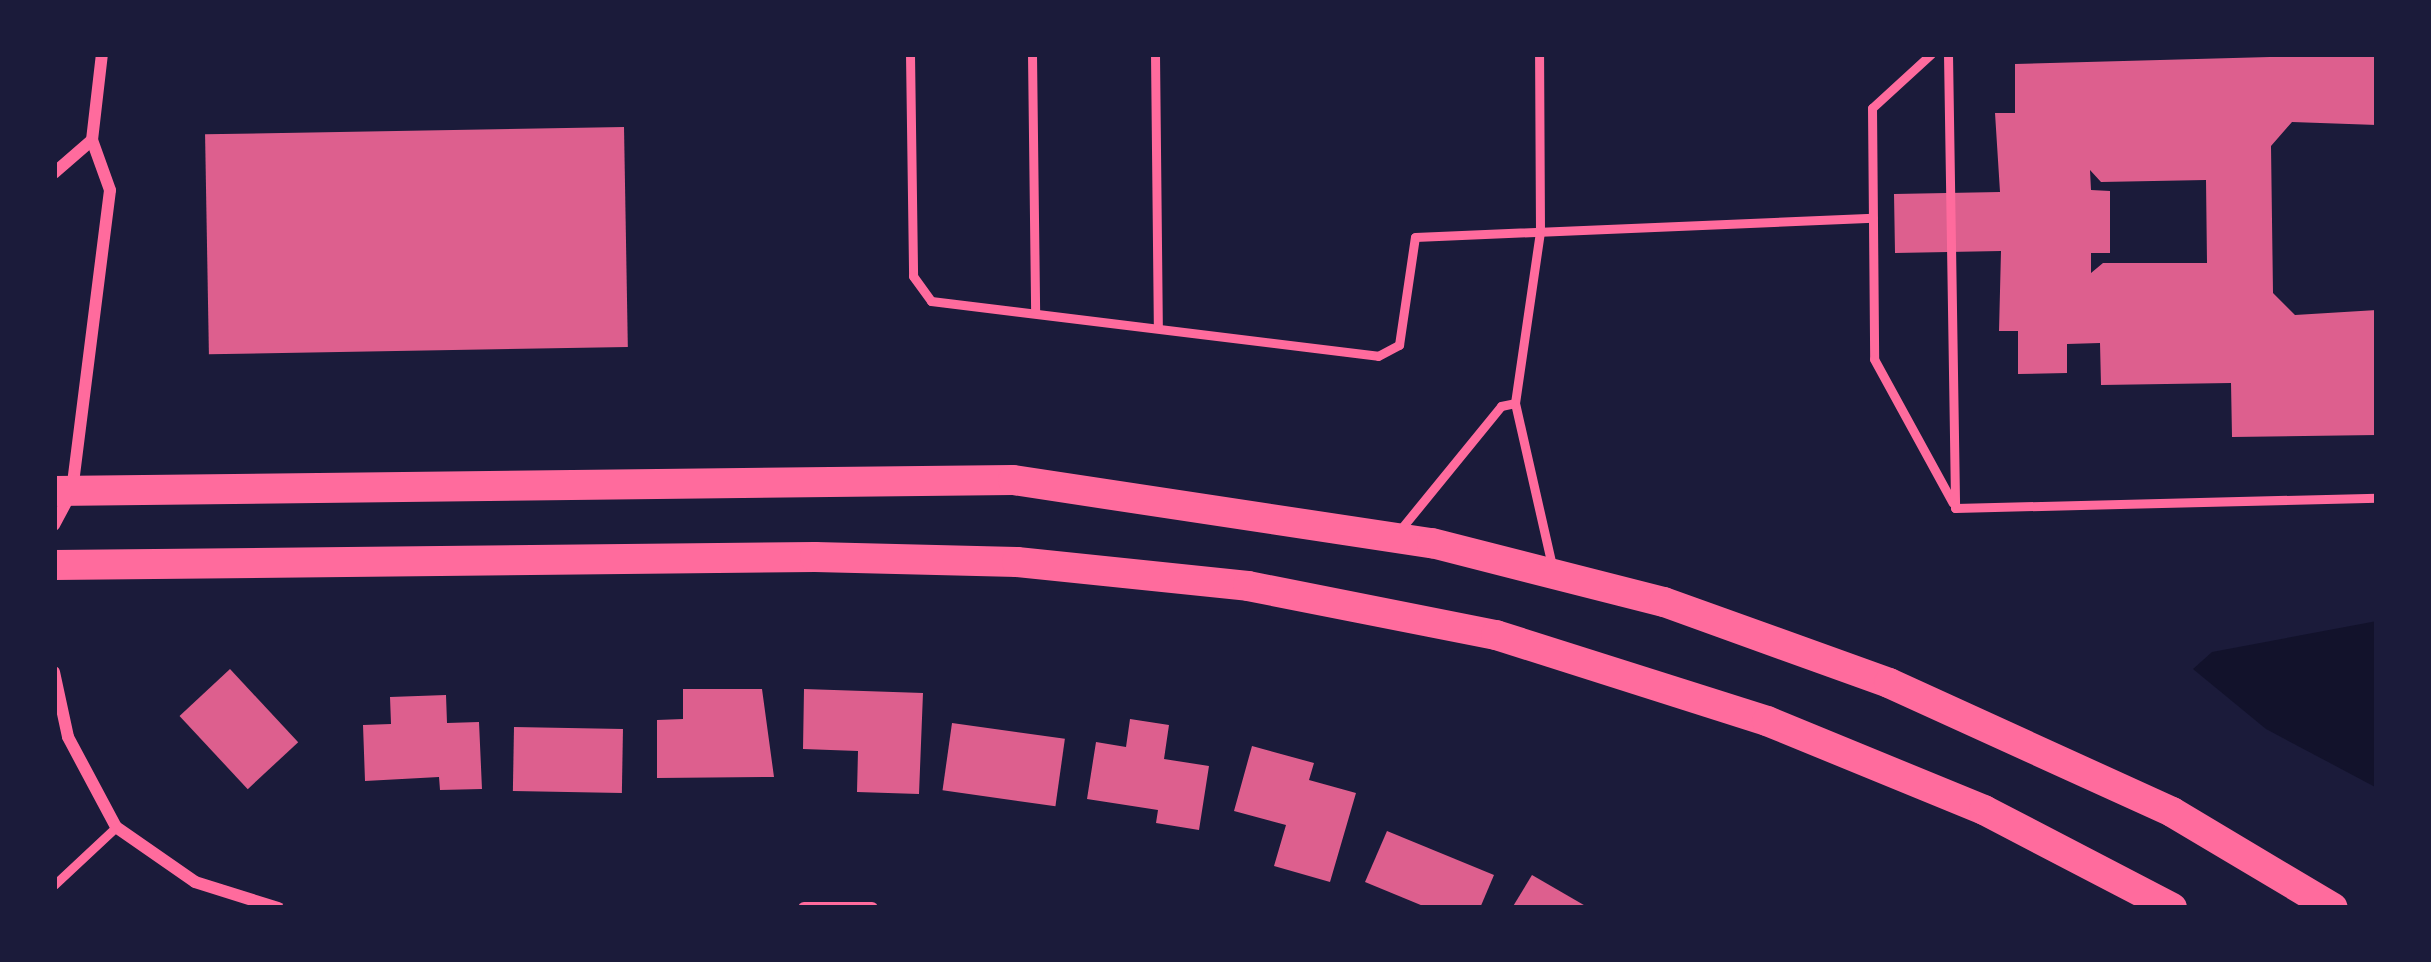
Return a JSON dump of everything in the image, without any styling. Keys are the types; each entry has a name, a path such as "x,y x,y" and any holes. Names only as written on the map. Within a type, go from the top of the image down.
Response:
{"main road":[{"path":"63,491 1013,480 1394,537 1553,571 1664,602 2023,739 2333,908"},
{"path":"54,565 815,557 1249,586 1496,634 1767,721 1984,810 2172,908"}],"street":[{"path":"54,525 110,190 92,140 102,54"},
{"path":"54,173 92,140"},
{"path":"54,672 68,736 116,827 195,882 278,908"},
{"path":"804,908 872,908"}],"lane":[{"path":"910,54 913,276 932,301 1378,356 1399,345 1415,237 1873,218"},
{"path":"1032,54 1035,313"},
{"path":"1154,54 1158,327"},
{"path":"1538,54 1540,231 1515,403 1553,571"},
{"path":"1931,54 1872,108 1874,358 1955,508"},
{"path":"1948,54 1955,508"},
{"path":"1394,537 1515,403"},
{"path":"1955,508 2377,497"},
{"path":"54,885 116,827"}],"shaded area":[{"path":"2377,621 2377,788 2266,729 2193,669 2212,652"}],"building":[{"path":"2377,54 2377,125 2292,122 2271,146 2273,293 2295,315 2377,310 2377,435 2232,437 2231,383 2101,385 2100,343 2067,344 2067,373 2018,374 2018,331 1999,331 2001,251 1895,253 1894,194 2000,192 1995,113 2015,113 2015,64","holes":["2090,170 2101,182 2206,180 2207,263 2103,263 2091,273 2091,253 2110,253 2110,191 2091,190"]},
{"path":"624,127 628,347 209,354 205,134"},
{"path":"230,669 298,742 248,789 180,716"},
{"path":"683,689 762,689 774,777 657,778 657,720 683,719"},
{"path":"804,689 923,693 919,794 857,792 858,751 803,749"},
{"path":"446,695 447,723 479,722 482,789 440,790 439,777 365,781 363,725 391,724 390,697"},
{"path":"1130,719 1169,725 1164,759 1209,766 1199,830 1156,823 1158,810 1087,799 1096,742 1126,747"},
{"path":"952,723 1065,739 1055,806 943,790"},
{"path":"514,727 623,729 622,793 513,791"},
{"path":"1252,746 1314,763 1309,780 1356,793 1330,882 1274,866 1286,825 1234,811"},
{"path":"1387,831 1494,875 1480,908 1428,908 1365,882"},
{"path":"1532,875 1589,908 1512,908"}]}
